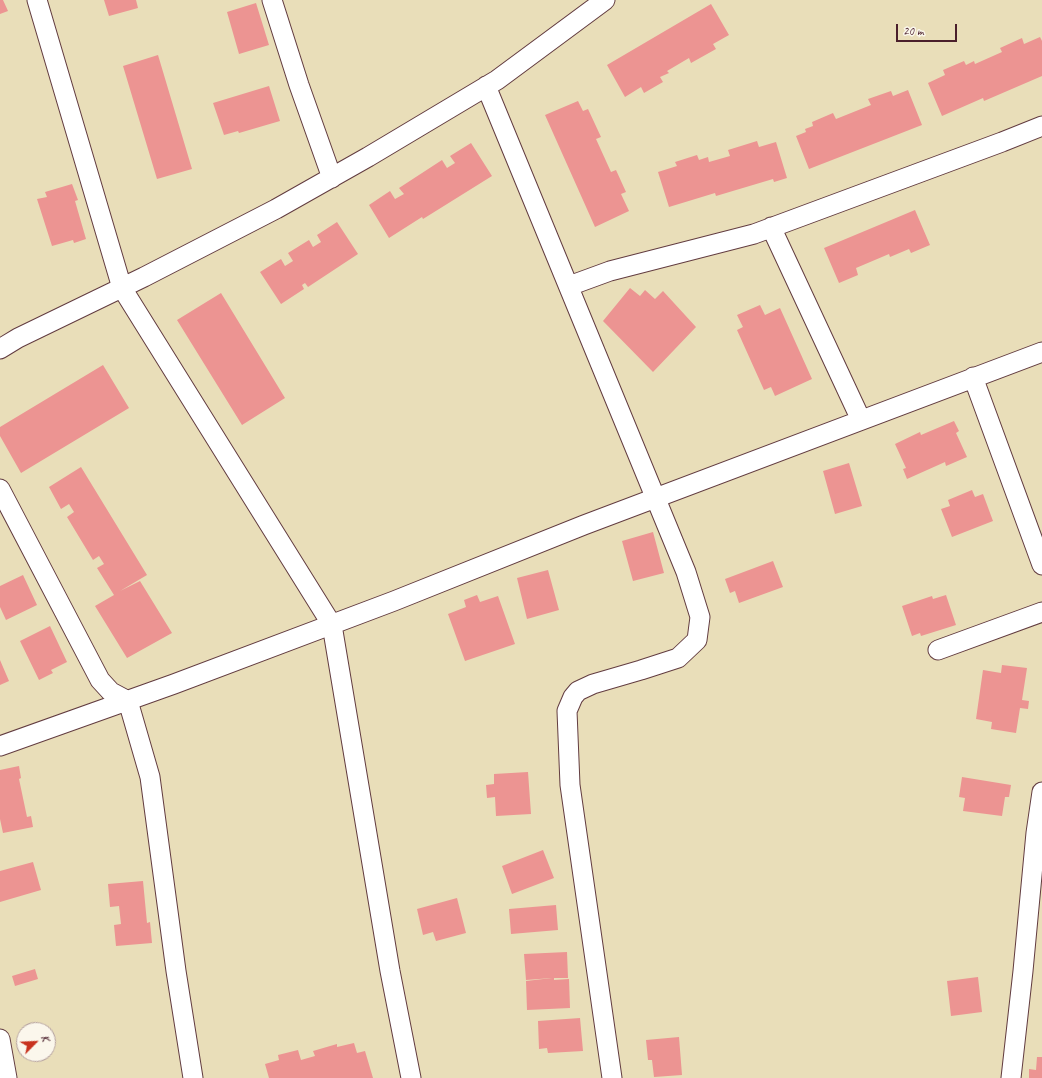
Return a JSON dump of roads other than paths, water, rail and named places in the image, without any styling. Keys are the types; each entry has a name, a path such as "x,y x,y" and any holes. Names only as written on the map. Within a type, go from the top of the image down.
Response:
{"street":[{"path":"37,0 122,288 332,625 390,971 411,1078"},
{"path":"272,0 298,85 332,178"},
{"path":"0,349 18,338 122,288 276,209 332,178 497,80 605,0"},
{"path":"486,86 686,572 700,617 696,640 678,658 593,684 578,691 573,697 567,711 570,785 612,1078"},
{"path":"569,286 610,271 754,234 1042,126"},
{"path":"771,227 861,420"},
{"path":"0,746 332,625 584,525 1042,352"},
{"path":"973,377 1042,566"},
{"path":"0,489 100,680 111,692 128,700 150,776 176,971 193,1078"},
{"path":"938,650 1042,612"},
{"path":"1011,1078 1023,971 1036,905 1036,833 1042,792"},
{"path":"0,1039 7,1078"}]}
